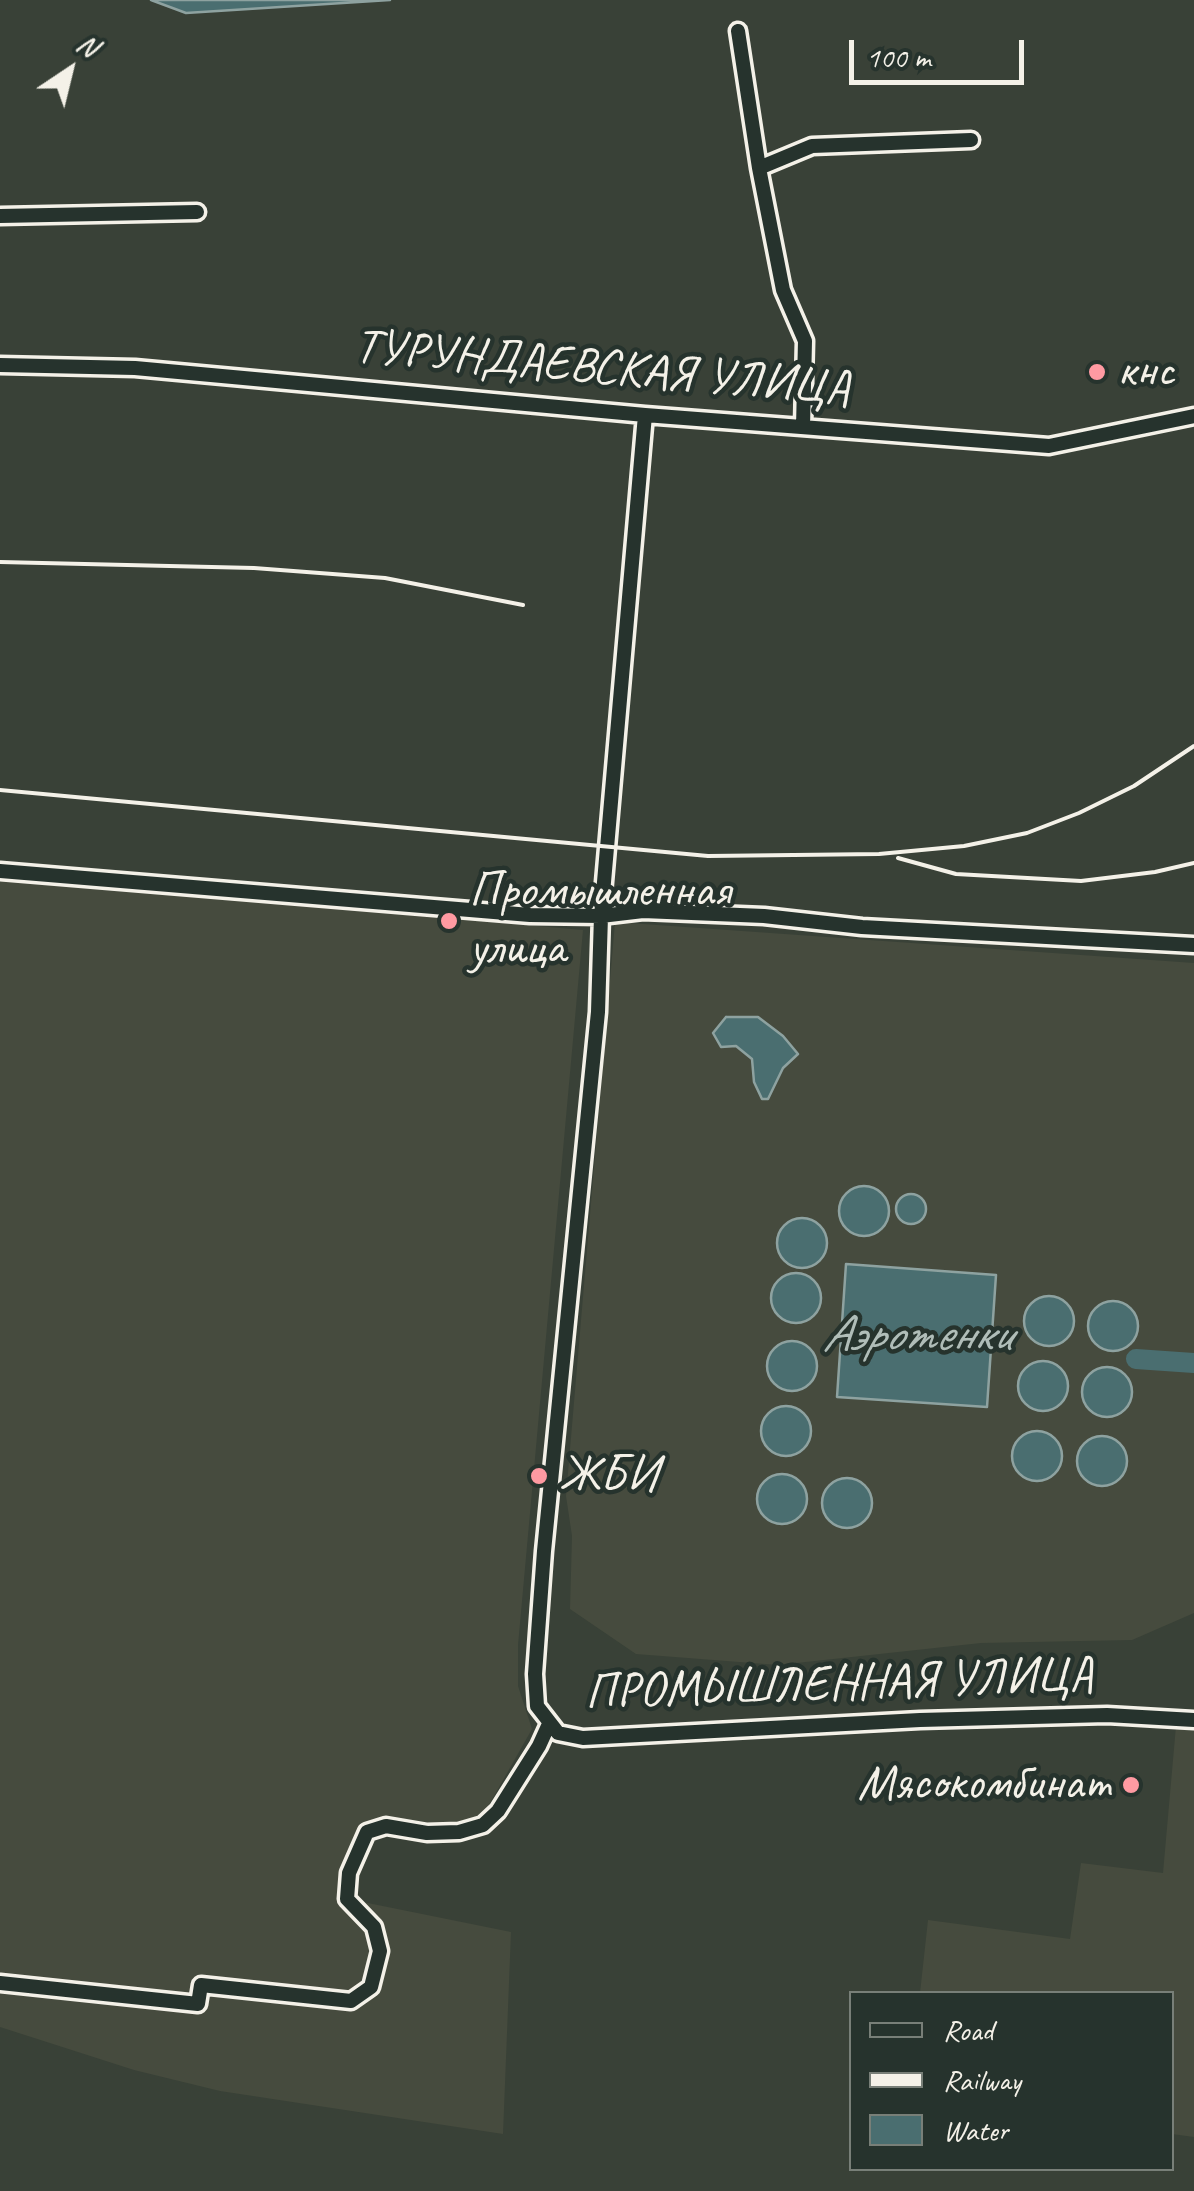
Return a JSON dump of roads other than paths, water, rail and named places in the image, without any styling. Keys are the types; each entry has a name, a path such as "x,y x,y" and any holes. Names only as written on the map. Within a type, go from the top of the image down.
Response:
{"street":[{"path":"738,30 783,290 806,341 803,427"},
{"path":"759,168 812,146 972,140"},
{"path":"0,216 197,212"},
{"name":"ТУРУНДАЕВСКАЯ УЛИЦА","path":"0,365 135,368 645,415 1049,446 1194,416"},
{"name":"ПРОМЫШЛЕННАЯ УЛИЦА","path":"645,415 601,916 598,1012 535,1674 537,1706 558,1733 583,1738 1089,1715 1194,1720"},
{"path":"0,871 530,915 601,916 644,911 764,916 862,927 1194,945"},
{"path":"0,1983 198,2004 201,1984 350,2001 371,1987 380,1951 374,1927 347,1899 348,1872 367,1832 386,1826 427,1833 460,1832 483,1825 498,1811 540,1746 549,1724"}],"water":[{"path":"151,0 390,0 186,13"},
{"path":"726,1017 758,1017 783,1036 798,1054 783,1068 768,1099 762,1099 754,1082 752,1059 736,1046 721,1047 713,1033"},
{"path":"864,1186 882,1193 889,1211 882,1229 864,1236 846,1229 839,1211 846,1193"},
{"path":"911,1194 922,1198 926,1209 922,1220 911,1224 900,1220 896,1209 900,1198"},
{"path":"802,1218 820,1225 827,1243 820,1261 802,1268 784,1261 777,1243 784,1225"},
{"name":"Аэротенки","path":"846,1264 996,1275 987,1407 837,1397"},
{"path":"796,1273 814,1280 821,1298 814,1316 796,1323 778,1316 771,1298 778,1280"},
{"path":"1049,1296 1067,1303 1074,1321 1067,1339 1049,1346 1031,1339 1024,1321 1031,1303"},
{"path":"1113,1301 1131,1308 1138,1326 1131,1344 1113,1351 1095,1344 1088,1326 1095,1308"},
{"path":"792,1341 810,1348 817,1366 810,1384 792,1391 774,1384 767,1366 774,1348"},
{"path":"1043,1361 1061,1368 1068,1386 1061,1404 1043,1411 1025,1404 1018,1386 1025,1368"},
{"path":"1107,1367 1125,1374 1132,1392 1125,1410 1107,1417 1089,1410 1082,1392 1089,1374"},
{"path":"786,1406 804,1413 811,1431 804,1449 786,1456 768,1449 761,1431 768,1413"},
{"path":"1037,1431 1055,1438 1062,1456 1055,1474 1037,1481 1019,1474 1012,1456 1019,1438"},
{"path":"1102,1436 1120,1443 1127,1461 1120,1479 1102,1486 1084,1479 1077,1461 1084,1443"},
{"path":"782,1474 800,1481 807,1499 800,1517 782,1524 764,1517 757,1499 764,1481"},
{"path":"847,1478 865,1485 872,1503 865,1521 847,1528 829,1521 822,1503 829,1485"}],"waterway":[{"path":"1136,1359 1194,1363"}],"railway":[{"path":"0,562 254,568 385,578 523,605"},
{"path":"0,790 708,856 879,854 964,846 1027,833 1134,786 1194,746"},
{"path":"898,858 956,874 1081,881 1194,863"}],"place":[{"name":"кнс","path":"1097,372"},
{"name":"Промышленная улица","path":"449,921"},
{"name":"ЖБИ","path":"539,1476"},
{"name":"Мясокомбинат","path":"1131,1785"}]}
